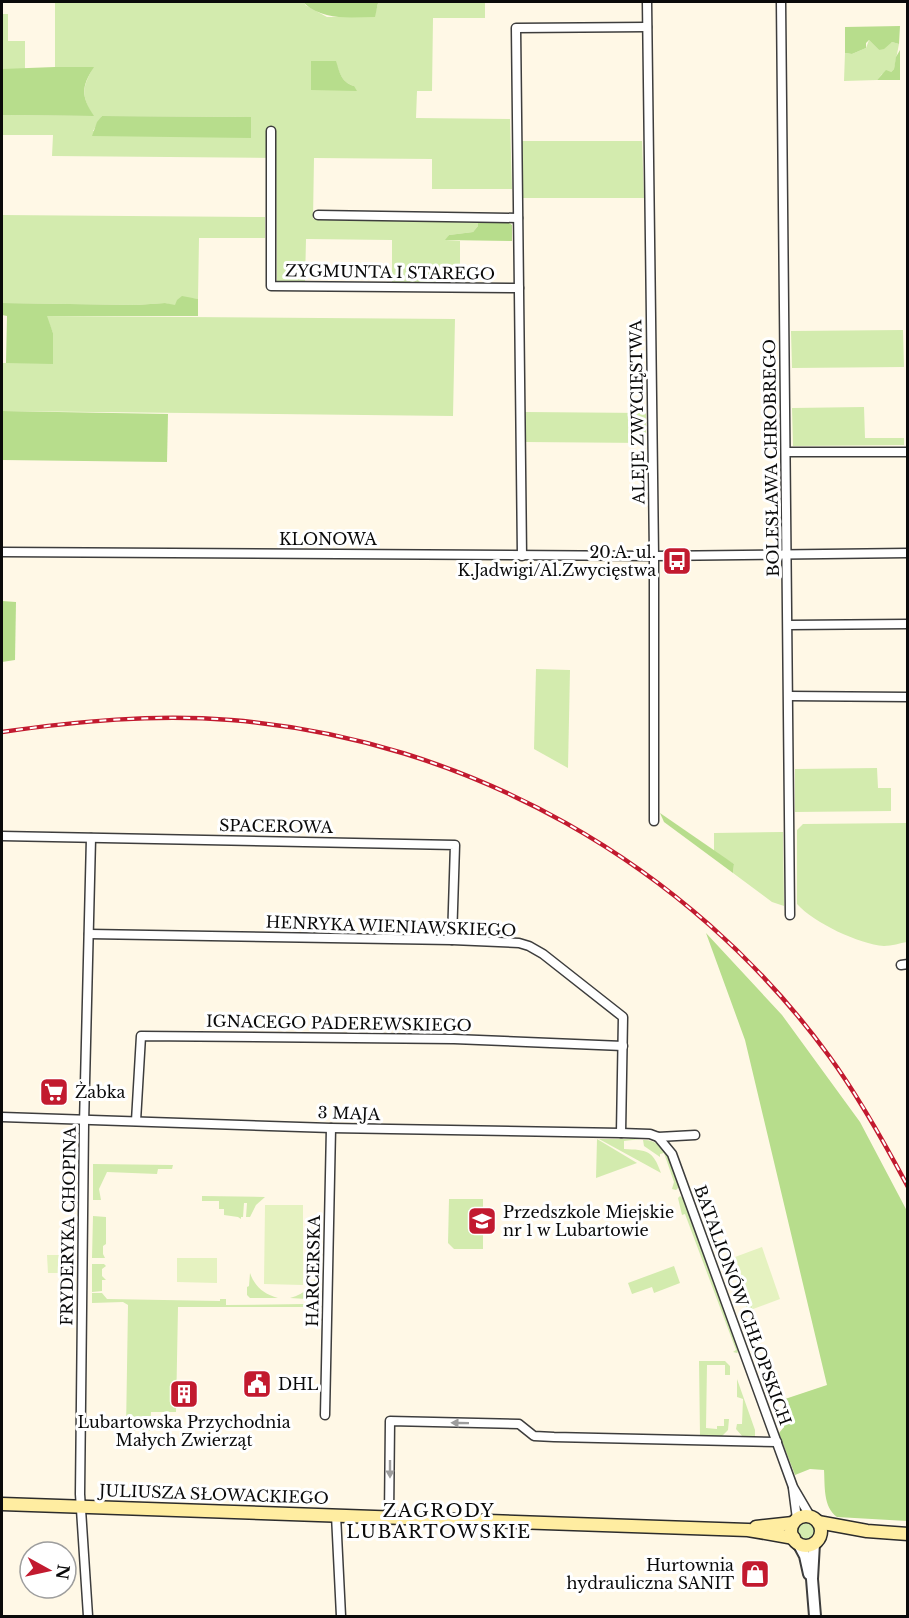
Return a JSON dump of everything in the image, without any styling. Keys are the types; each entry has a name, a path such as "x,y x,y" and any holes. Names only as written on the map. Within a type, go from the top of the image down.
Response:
{"main road":[{"name":"JULIUSZA SŁOWACKIEGO","path":"2,1504 748,1530 796,1541"},
{"path":"867,1531 836,1534 806,1545 796,1541 792,1531 795,1521 803,1516 867,1531 908,1534"},
{"path":"814,1519 821,1529 816,1541"},
{"name":"JULIUSZA SŁOWACKIEGO","path":"748,1530 795,1521"}],"street":[{"name":"ALEJE ZWYCIĘSTWA","path":"647,2 654,556 654,822"},
{"name":"BOLESŁAWA CHROBREGO","path":"782,2 790,915"},
{"name":"ZYGMUNTA I STAREGO","path":"522,556 516,28 647,27"},
{"name":"ZYGMUNTA I STAREGO","path":"271,131 271,286 519,288"},
{"path":"318,215 518,218"},
{"path":"786,452 908,452"},
{"name":"KLONOWA","path":"2,552 522,556 908,553"},
{"path":"789,625 908,624"},
{"path":"789,696 908,697"},
{"name":"SPACEROWA","path":"2,836 455,845 452,940"},
{"name":"FRYDERYKA CHOPINA","path":"88,1617 81,1506 84,1118 91,838"},
{"name":"HENRYKA WIENIAWSKIEGO","path":"90,934 452,940 519,943 529,946 543,954 624,1017 621,1133"},
{"name":"IGNACEGO PADEREWSKIEGO","path":"136,1121 141,1036 449,1038 623,1046"},
{"name":"3 MAJA","path":"2,1117 331,1128 621,1133 650,1134 658,1137 695,1135"},
{"name":"HARCERSKA","path":"325,1415 331,1128"},
{"name":"BATALIONÓW CHŁOPSKICH","path":"658,1137 672,1154 793,1487 814,1519"},
{"path":"389,1517 390,1421 519,1424 534,1436 544,1437 777,1442"},
{"name":"BATALIONÓW CHŁOPSKICH","path":"793,1487 795,1521"},
{"path":"336,1515 341,1617"},
{"path":"796,1541 812,1579"},
{"path":"815,1617 812,1579 816,1541"}],"green space":[{"path":"55,2 305,2 305,5 327,17 374,17 378,4 374,2 485,2 485,18 433,18 432,91 417,91 416,118 510,119 512,189 432,189 432,159 314,158 313,219 478,220 478,226 473,232 449,235 446,240 460,241 460,284 392,283 392,240 306,239 305,283 277,283 276,158 52,156 53,135 2,135 2,115 93,116 84,92 93,68 55,67","holes":["311,61 335,61 344,79 354,86 312,90","102,116 250,117 251,117 93,131"]},
{"path":"305,2 378,3 375,17 347,17 329,16 313,9"},
{"path":"2,14 8,14 8,41 25,41 25,69 2,69"},
{"path":"900,26 899,44 892,42 879,50 869,40 866,48 852,54 845,53 845,27"},
{"path":"869,40 879,50 892,42 899,44 894,69 882,74 877,80 844,81 845,53 852,54 866,48"},
{"path":"900,50 900,80 877,80 886,70 891,72 894,69"},
{"path":"311,61 336,61 344,79 357,91 311,90"},
{"path":"94,67 84,91 94,116 2,115 2,69"},
{"path":"102,116 251,117 251,138 92,136"},
{"path":"521,141 642,141 644,198 523,198"},
{"path":"2,215 265,217 265,238 199,238 198,299 188,298 175,306 165,303 136,305 2,303"},
{"path":"496,219 508,222 512,225 512,241 445,240 449,235 473,232 478,226 478,220"},
{"path":"182,296 198,299 198,316 47,316 53,333 53,364 6,363 7,316 2,315 2,303 136,305 165,303 175,305"},
{"path":"46,316 455,319 453,416 2,411 2,363 53,363 53,333"},
{"path":"903,330 904,367 792,368 791,331"},
{"path":"864,407 865,438 904,438 904,445 793,446 792,408"},
{"path":"2,411 168,414 167,462 2,460"},
{"path":"525,412 646,413 646,443 525,442"},
{"path":"2,601 16,602 15,660 2,662"},
{"path":"536,669 570,670 568,768 534,749"},
{"path":"877,768 878,788 891,788 891,811 795,812 795,769"},
{"path":"660,813 734,864 733,873 664,822"},
{"path":"907,823 907,942 884,946 862,941 825,925 797,904 797,830 803,824"},
{"path":"783,832 784,906 772,902 733,873 734,864 714,852 714,833"},
{"path":"706,933 782,1015 860,1122 907,1211 907,1521 837,1517 832,1513 827,1502 824,1470 810,1469 795,1475 779,1433 784,1427 782,1400 827,1385 745,1040"},
{"path":"597,1139 637,1163 596,1178"},
{"path":"599,1139 641,1139 624,1141 624,1149 648,1153 655,1160 661,1173"},
{"path":"643,1140 657,1144 666,1155 678,1183 679,1187 676,1190 672,1189 674,1182 664,1153 660,1154 660,1157 644,1146"},
{"path":"93,1164 173,1165 172,1169 158,1169 157,1174 107,1172 99,1189 101,1200 93,1200"},
{"path":"202,1196 265,1197 256,1205 250,1217 246,1217 247,1203 244,1203 241,1219 224,1215 224,1209 219,1209 219,1201 202,1201"},
{"path":"680,1196 684,1199 739,1351 737,1353 733,1352 736,1350 685,1214 682,1215 678,1198"},
{"path":"449,1199 483,1199 483,1249 454,1249 448,1243"},
{"path":"265,1205 303,1205 303,1285 264,1284"},
{"path":"93,1216 106,1217 106,1244 103,1246 105,1258 92,1258"},
{"path":"762,1247 780,1299 753,1309 735,1257"},
{"path":"47,1255 73,1255 73,1273 48,1273"},
{"path":"734,1257 739,1272 738,1276 740,1275 746,1291 743,1292 753,1309 748,1311 729,1259"},
{"path":"177,1258 217,1258 217,1283 177,1282"},
{"path":"92,1264 106,1266 102,1269 102,1276 106,1280 102,1280 102,1291 92,1292"},
{"path":"674,1266 680,1283 654,1293 652,1287 632,1294 628,1283"},
{"path":"319,1269 319,1292 307,1299 290,1298 309,1288"},
{"path":"250,1273 261,1289 278,1298 250,1298 247,1295 247,1287"},
{"path":"92,1293 102,1293 107,1299 220,1301 220,1299 226,1299 226,1305 312,1302 319,1307 178,1307 176,1412 151,1412 150,1431 126,1430 128,1305 123,1302 92,1303"},
{"path":"699,1361 725,1361 730,1366 730,1375 725,1375 725,1365 707,1365 706,1428 717,1429 717,1426 724,1426 724,1419 729,1419 728,1430 721,1437 700,1437"},
{"path":"737,1379 755,1430 755,1436 751,1438 743,1437 736,1429 737,1424 742,1424 743,1399 737,1397"},
{"path":"806,1521 813,1524 816,1531 813,1538 806,1541 799,1538 796,1531 799,1524"}],"railway":[{"path":"2,732 145,718 231,720 319,732 404,754 487,784 566,823 640,870 710,925 773,987 840,1072 871,1120 908,1187"}],"place":[{"name":"20.A. ul. K.Jadwigi/Al.Zwycięstwa","path":"677,561"},
{"name":"Żabka","path":"54,1092"},
{"name":"Przedszkole Miejskie nr 1 w Lubartowie","path":"482,1221"},
{"name":"DHL","path":"257,1384"},
{"name":"Lubartowska Przychodnia Małych Zwierząt","path":"184,1394"},
{"name":"Hurtownia hydrauliczna SANIT","path":"755,1574"}],"district":[{"name":"ZAGRODY LUBARTOWSKIE","path":"439,1522"}]}
